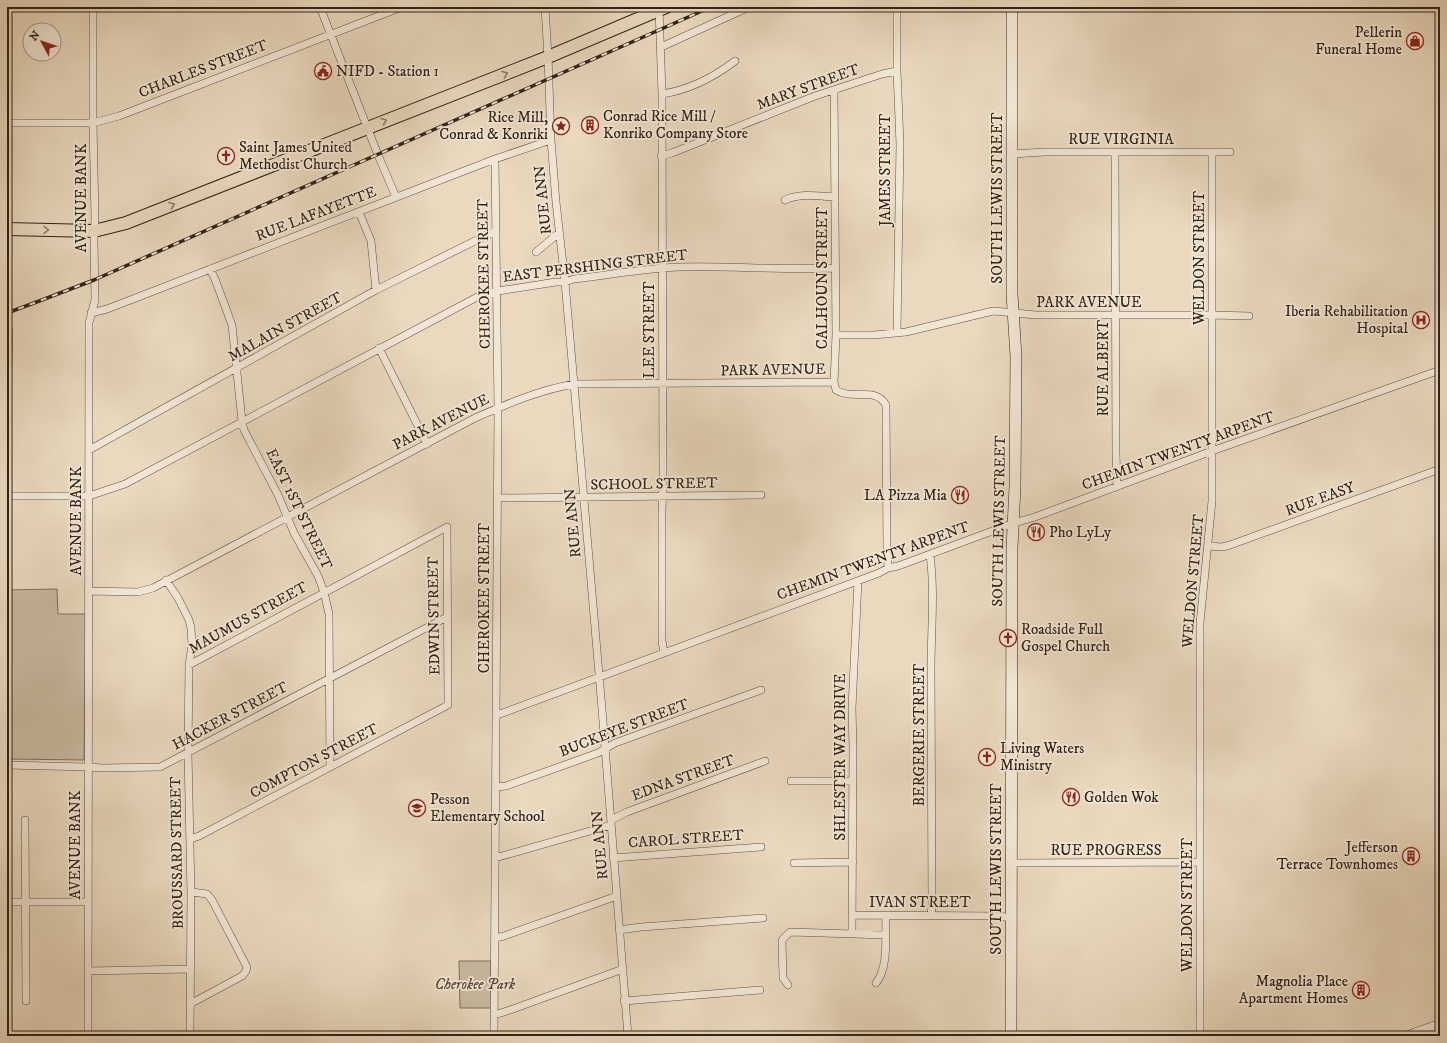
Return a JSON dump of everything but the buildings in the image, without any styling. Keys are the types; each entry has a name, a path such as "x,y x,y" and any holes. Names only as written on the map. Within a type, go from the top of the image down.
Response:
{"main road":[{"name":"SOUTH LEWIS STREET","path":"1011,1036 1012,548 1014,523 1016,356 1012,294 1012,7"},
{"path":"7,229 94,231 126,223 548,57 662,8"}],"street":[{"name":"AVENUE BANK","path":"88,1036 89,323 95,300 93,7"},
{"path":"320,7 396,197"},
{"name":"CHARLES STREET","path":"7,123 93,123 119,116 402,7"},
{"name":"RUE ANN","path":"545,7 551,140 574,384 628,1036"},
{"path":"661,47 750,7"},
{"name":"JAMES STREET","path":"897,7 897,71 900,144 897,333"},
{"name":"LEE STREET","path":"662,8 662,641 664,653"},
{"path":"662,94 677,92 700,82 722,72 736,61"},
{"name":"MARY STREET","path":"661,156 815,96 882,74 897,71"},
{"name":"CALHOUN STREET","path":"834,90 836,335 834,382"},
{"name":"RUE LAFAYETTE","path":"92,313 107,309 495,159 551,140"},
{"name":"RUE VIRGINIA","path":"1011,154 1045,152 1230,152"},
{"name":"RUE ALBERT","path":"1115,152 1117,486"},
{"name":"WELDON STREET","path":"1200,1036 1200,623 1212,501 1212,152"},
{"name":"CHEROKEE STREET","path":"494,1036 498,498 498,292 495,231 495,159"},
{"path":"785,200 793,196 835,197"},
{"path":"359,212 370,241 376,290"},
{"name":"MALAIN STREET","path":"89,450 376,290 495,231"},
{"path":"536,252 559,233"},
{"name":"EAST PERSHING STREET","path":"7,496 89,496 125,484 478,296 556,282 565,282 574,279 662,268 835,268"},
{"name":"EAST 1ST STREET","path":"210,269 216,279 232,325 244,430 278,495 294,533 318,576 324,592 329,614 330,767"},
{"name":"PARK AVENUE","path":"836,335 874,335 897,333 993,311 1036,315 1248,316"},
{"path":"7,409 8,330"},
{"path":"379,348 427,444"},
{"name":"CHEMIN TWENTY ARPENT","path":"497,715 858,581 888,568 898,566 1014,523 1035,517 1212,451 1440,370"},
{"path":"834,382 836,390 842,394 875,395 882,398 886,405 888,568"},
{"name":"PARK AVENUE","path":"88,591 138,592 153,588 475,418 554,387 574,384 834,382"},
{"name":"RUE EASY","path":"1208,546 1222,547 1230,545 1440,469"},
{"name":"SCHOOL STREET","path":"498,498 762,495"},
{"name":"MAUMUS STREET","path":"189,665 447,527"},
{"name":"EDWIN STREET","path":"447,527 448,705"},
{"name":"BERGERIE STREET","path":"930,554 933,604 931,660 931,916"},
{"name":"BROUSSARD STREET","path":"166,580 178,598 191,628 192,645 189,665 188,753 191,839 190,1036"},
{"name":"SHLESTER WAY DRIVE","path":"852,934 852,708 858,581"},
{"name":"HACKER STREET","path":"7,765 103,768 160,767 447,617"},
{"name":"BUCKEYE STREET","path":"497,787 506,786 598,753 615,743 761,690"},
{"name":"COMPTON STREET","path":"191,839 200,836 448,705"},
{"name":"EDNA STREET","path":"495,858 611,822 627,812 765,761"},
{"path":"791,781 853,781"},
{"path":"25,820 26,1001"},
{"name":"CAROL STREET","path":"613,858 761,847"},
{"path":"794,862 853,862"},
{"name":"RUE PROGRESS","path":"1012,864 1200,862"},
{"path":"190,1004 242,976 247,967 212,900 207,894 191,892"},
{"path":"495,938 617,896"},
{"path":"7,902 88,902"},
{"name":"IVAN STREET","path":"852,915 999,916 1011,918"},
{"path":"876,983 881,977 884,968 886,916"},
{"path":"619,930 763,918"},
{"path":"788,984 783,978 782,941 790,932 885,935"},
{"path":"494,1015 623,969"},
{"path":"88,971 190,970"},
{"path":"624,1001 760,990"},
{"path":"1407,1036 1440,1024"}],"green space":[{"path":"57,589 58,614 86,614 84,760 7,759 7,590"},
{"name":"Cherokee Park","path":"459,961 491,961 491,1008 460,1008"}],"railway":[{"path":"7,313 94,280 711,7"}],"place":[{"name":"Pellerin Funeral Home","path":"1415,41"},
{"name":"NIFD - Station 1","path":"323,71"},
{"name":"Conrad Rice Mill / Konriko Company Store","path":"590,125"},
{"name":"Rice Mill, Conrad & Konriki","path":"561,126"},
{"name":"Saint James United Methodist Church","path":"226,156"},
{"name":"Iberia Rehabilitation Hospital","path":"1421,320"},
{"name":"LA Pizza Mia","path":"960,495"},
{"name":"Pho LyLy","path":"1036,532"},
{"name":"Roadside Full Gospel Church","path":"1008,638"},
{"name":"Living Waters Ministry","path":"987,757"},
{"name":"Golden Wok","path":"1071,797"},
{"name":"Pesson Elementary School","path":"417,808"},
{"name":"Jefferson Terrace Townhomes","path":"1411,856"},
{"name":"Magnolia Place Apartment Homes","path":"1361,990"}]}
